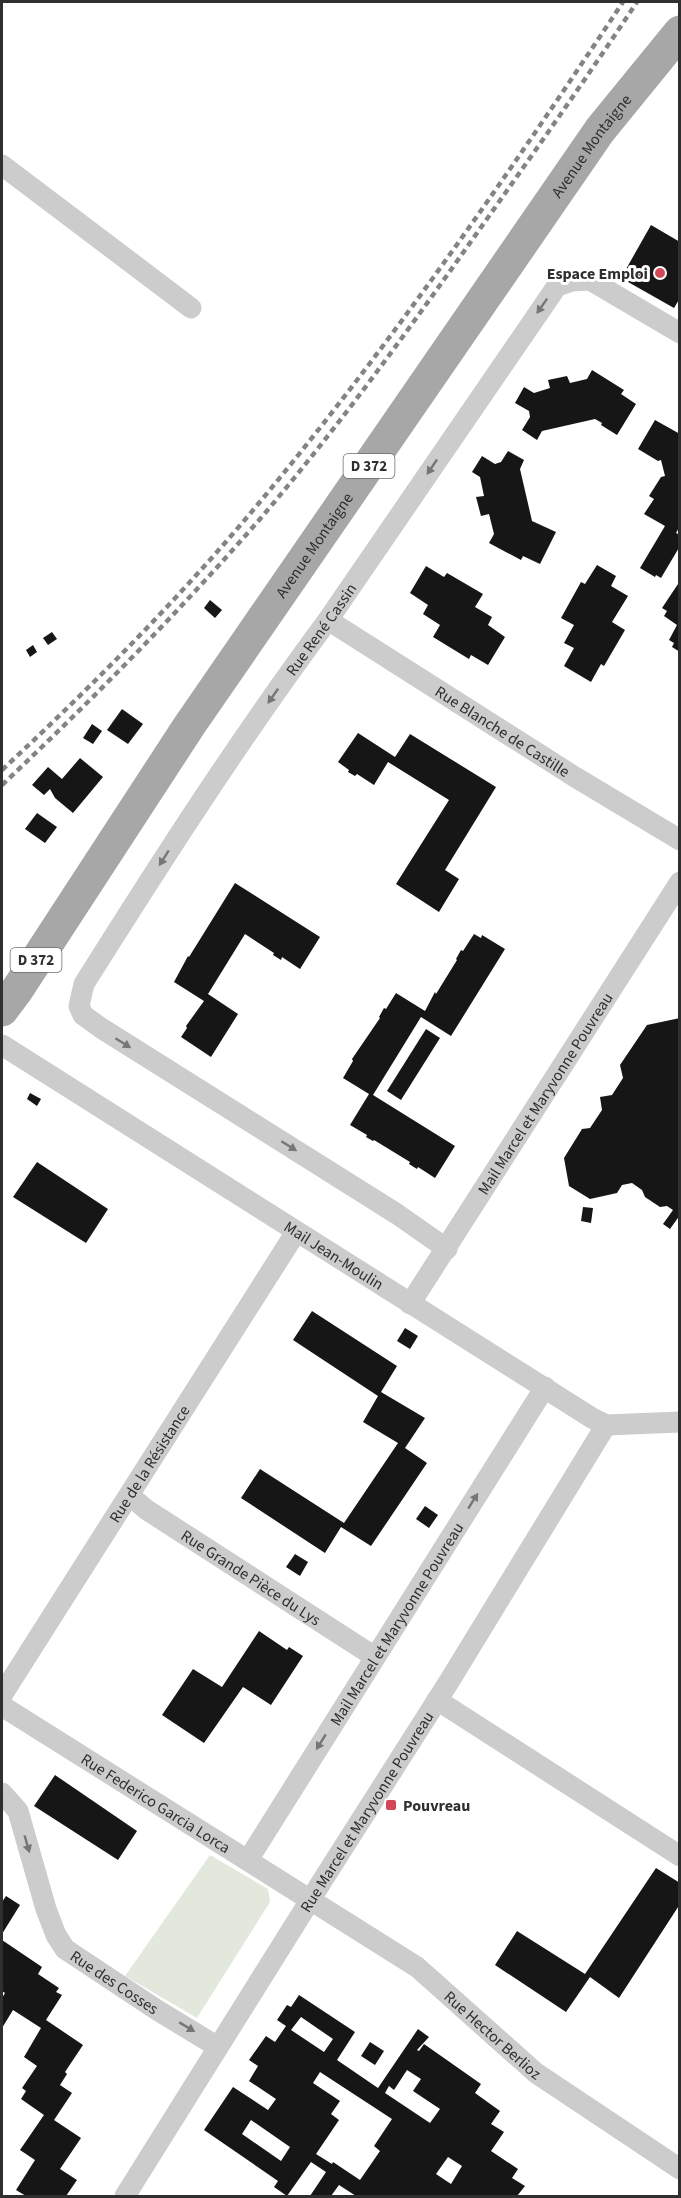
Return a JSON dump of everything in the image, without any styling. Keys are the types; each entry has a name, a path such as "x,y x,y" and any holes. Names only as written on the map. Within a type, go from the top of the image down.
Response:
{"main road":[{"name":"Avenue Montaigne","path":"2,1010 189,726 600,130 680,32"}],"street":[{"path":"2,165 191,308"},
{"name":"Rue René Cassin","path":"447,1249 397,1214 83,1015 79,1006 84,984 186,822 557,286 572,281 590,280 680,333"},
{"name":"Rue Blanche de Castille","path":"328,620 575,777 680,840"},
{"name":"Mail Marcel et Maryvonne Pouvreau","path":"410,1304 680,882"},
{"name":"Mail Jean-Moulin","path":"2,1045 410,1304 606,1425"},
{"name":"Rue de la Résistance","path":"2,1695 296,1232"},
{"name":"Mail Marcel et Maryvonne Pouvreau","path":"248,1860 544,1387"},
{"path":"606,1425 680,1422"},
{"name":"Rue Marcel et Maryvonne Pouvreau","path":"125,2196 437,1700 606,1425"},
{"name":"Rue Grande Pièce du Lys","path":"130,1496 147,1510 375,1657"},
{"path":"437,1700 680,1856"},
{"name":"Rue Federico Garcia Lorca","path":"2,1706 311,1899"},
{"name":"Rue des Cosses","path":"2,1793 18,1811 46,1909 56,1935 65,1949 218,2047"},
{"name":"Rue Hector Berlioz","path":"311,1899 417,1967 536,2073 680,2169"}],"shaded area":[{"path":"210,1855 268,1889 270,1902 197,2018 125,1976"}],"building":[{"name":"Espace Emploi","path":"651,225 680,242 680,298 674,308 621,278"},
{"path":"592,370 624,390 621,394 636,404 617,435 595,419 542,431 537,440 522,430 530,417 529,411 515,403 524,387 534,393 550,388 548,380 567,376 570,383 587,379"},
{"path":"655,420 680,434 680,526 676,533 680,535 680,546 661,578 640,568 665,526 644,514 654,499 649,496 661,477 665,476 661,460 658,461 638,449"},
{"path":"508,451 524,460 520,469 532,521 556,532 540,564 523,556 521,560 489,543 494,534 489,514 481,516 476,497 484,496 480,477 472,472 482,456 495,464 501,462"},
{"path":"597,565 616,576 611,586 628,596 612,622 625,630 604,666 601,664 591,682 564,666 574,648 564,643 574,625 561,618 581,582 585,584"},
{"path":"426,566 444,577 447,573 483,594 475,607 492,617 488,625 505,637 488,665 471,655 469,659 433,637 440,625 423,614 428,605 410,593"},
{"path":"680,581 680,652 672,647 674,643 669,640 677,625 664,616 667,611 662,608"},
{"path":"210,600 222,610 215,618 204,608"},
{"path":"52,632 57,639 48,645 43,638"},
{"path":"33,645 37,652 30,657 26,650"},
{"path":"122,709 143,724 128,744 107,730"},
{"path":"92,724 102,731 93,744 83,738"},
{"path":"358,733 395,757 410,734 496,787 445,870 459,879 439,912 396,884 449,800 388,762 374,785 357,774 355,776 348,772 349,770 338,762"},
{"path":"80,758 103,777 73,813 55,798 50,789 44,795 32,785 48,767 62,779"},
{"path":"37,813 57,827 45,843 25,829"},
{"path":"235,883 320,937 300,969 282,957 281,960 273,955 274,953 245,934 208,994 238,1014 211,1057 181,1037 204,1001 174,982"},
{"path":"474,934 481,938 482,935 505,949 451,1036 421,1017 373,1095 455,1146 435,1178 418,1167 417,1169 409,1164 410,1162 366,1137 367,1135 350,1125 369,1094 343,1078 352,1059 396,993 425,1011 461,950 463,951"},
{"path":"680,1018 680,1215 670,1229 663,1224 673,1210 667,1206 660,1207 645,1197 642,1190 632,1183 622,1185 617,1193 590,1199 569,1186 564,1158 582,1129 590,1128 602,1110 600,1097 612,1095 623,1078 620,1065 647,1025"},
{"path":"426,1029 440,1038 401,1100 387,1091"},
{"path":"30,1093 41,1099 37,1106 27,1099"},
{"path":"37,1162 108,1209 86,1243 13,1197"},
{"path":"583,1207 593,1208 591,1223 581,1221"},
{"path":"312,1311 397,1366 381,1392 425,1418 405,1448 427,1463 371,1546 341,1527 325,1553 241,1498 260,1469 344,1523 398,1443 363,1422 378,1396 293,1340"},
{"path":"405,1328 418,1336 410,1349 397,1341"},
{"path":"425,1506 438,1515 429,1528 416,1519"},
{"path":"295,1554 308,1562 300,1576 286,1567"},
{"path":"259,1631 287,1650 289,1647 303,1656 271,1705 243,1687 204,1743 162,1715 193,1669 222,1687"},
{"path":"55,1775 137,1831 118,1860 34,1806"},
{"path":"656,1868 680,1883 680,1904 619,1998 590,1977 566,2012 495,1965 517,1931 585,1974"},
{"path":"6,1896 20,1905 2,1934 2,1902"},
{"path":"2,1940 42,1967 38,1974 59,1988 56,1992 62,1995 46,2020 83,2045 65,2072 67,2074 60,2085 72,2093 54,2120 81,2138 60,2169 77,2180 66,2196 26,2196 16,2190 35,2160 20,2150 44,2115 21,2099 26,2091 22,2088 37,2066 24,2057 41,2028 13,2010 2,2028 2,1998 5,1993 2,1991"},
{"path":"299,1995 355,2032 337,2060 378,2088 418,2029 429,2037 417,2050 419,2051 424,2044 481,2084 475,2093 500,2111 491,2124 504,2132 491,2151 518,2169 512,2178 525,2186 517,2196 356,2196 339,2185 331,2196 310,2196 326,2172 311,2162 287,2196 274,2187 278,2181 204,2130 233,2087 268,2110 276,2099 249,2081 258,2066 249,2060 266,2036 275,2042 286,2026 277,2020 287,2005 291,2007","holes":["301,2017 333,2039 324,2052 291,2030","407,2070 421,2079 413,2091 440,2109 430,2123 385,2093 389,2086 394,2090","320,2072 392,2119 374,2146 380,2151 360,2180 316,2154 339,2120 331,2114 340,2101 313,2083","251,2120 290,2147 281,2161 242,2134","448,2157 462,2166 451,2184 436,2174"]},
{"path":"370,2042 384,2051 375,2065 361,2056"}],"railway":[{"path":"2,770 68,708 163,611 224,544 304,448 446,260 536,132 623,2"},
{"path":"2,785 167,622 288,485 343,417 421,311 637,2"}],"place":[{"name":"Espace Emploi","path":"660,273"},
{"name":"Pouvreau","path":"391,1805"}]}
